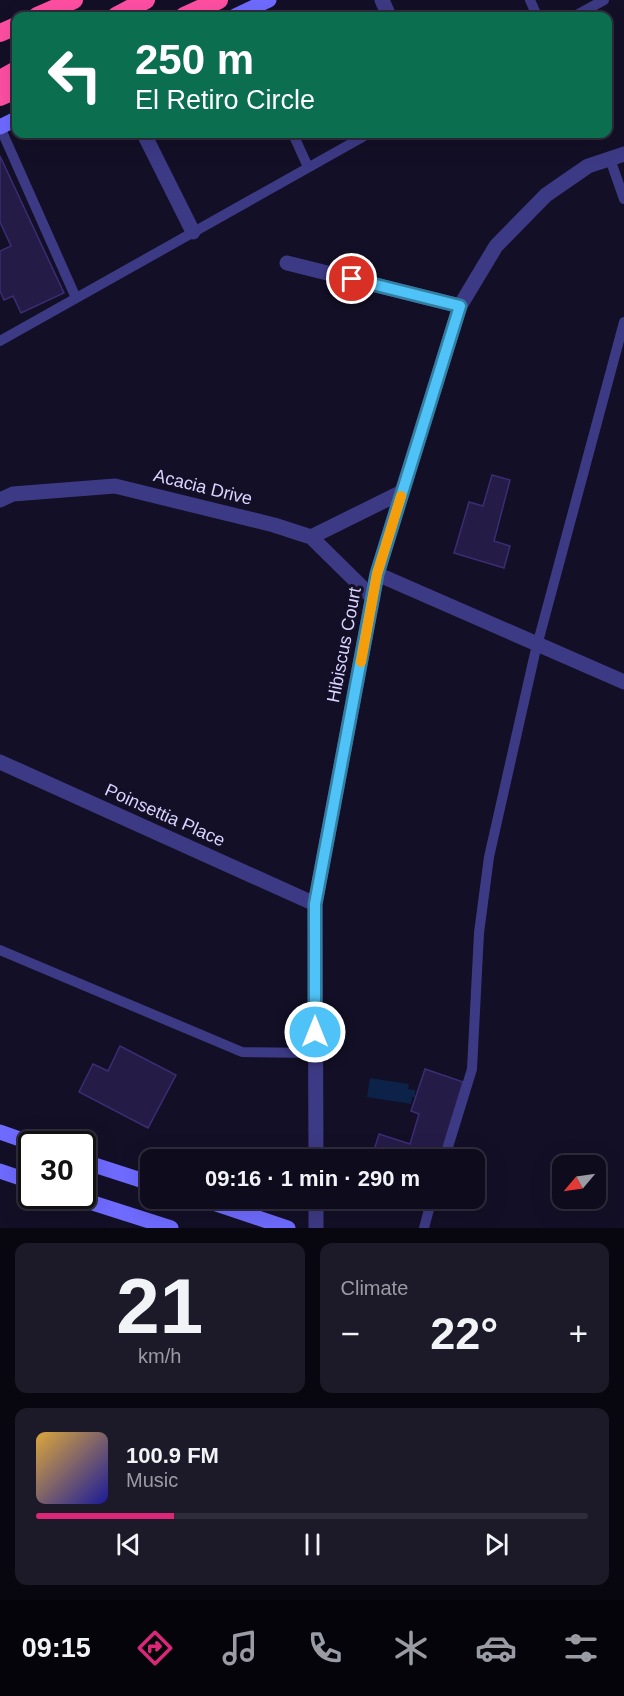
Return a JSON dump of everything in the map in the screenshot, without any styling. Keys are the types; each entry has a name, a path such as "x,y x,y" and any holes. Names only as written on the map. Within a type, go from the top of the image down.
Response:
{"highway":[{"path":"46,12 75,0"},
{"path":"124,12 146,0"},
{"path":"193,12 219,0"}],"main road":[{"path":"246,12 269,0"},
{"path":"0,1132 18,1138"},
{"path":"96,1166 140,1180"},
{"path":"0,1171 18,1177"},
{"path":"96,1204 171,1228"},
{"path":"231,1209 288,1228"}],"street":[{"path":"146,138 193,232"},
{"name":"Hibiscus Court","path":"316,1149 315,904 377,574 460,306 496,246 546,195 588,166 617,156"},
{"path":"287,263 460,306"},
{"name":"Acacia Drive","path":"0,500 13,494 115,486 274,525 311,537 373,598"},
{"path":"311,537 402,492"},
{"path":"377,574 624,682"},
{"name":"Poinsettia Place","path":"0,762 315,904"},
{"path":"316,1209 316,1228"}],"lane":[{"path":"582,12 604,0"},
{"path":"0,127 76,298"},
{"path":"295,138 308,167"},
{"path":"0,341 361,138"},
{"path":"617,156 624,199"},
{"path":"447,1149 472,1069 479,933 489,857 538,644 624,322"},
{"path":"0,950 242,1052 315,1053"},
{"path":"424,1228 429,1209"}],"water":[{"path":"370,1078 409,1084 408,1089 415,1090 415,1097 412,1097 411,1104 367,1097"}],"building":[{"path":"0,156 64,293 21,313 13,296 4,300 0,291 0,251 11,246 0,222"},
{"path":"492,475 510,480 494,541 510,546 504,568 454,553 469,502 483,506"},
{"path":"120,1046 176,1075 148,1128 79,1092 93,1064 108,1071"},
{"path":"425,1069 463,1082 442,1149 374,1149 379,1134 410,1144 419,1114 411,1111"}],"slow traffic":[{"path":"361,662 377,574 401,496"}],"route":[{"path":"315,1032 315,904 377,574 460,306 352,279"}]}
